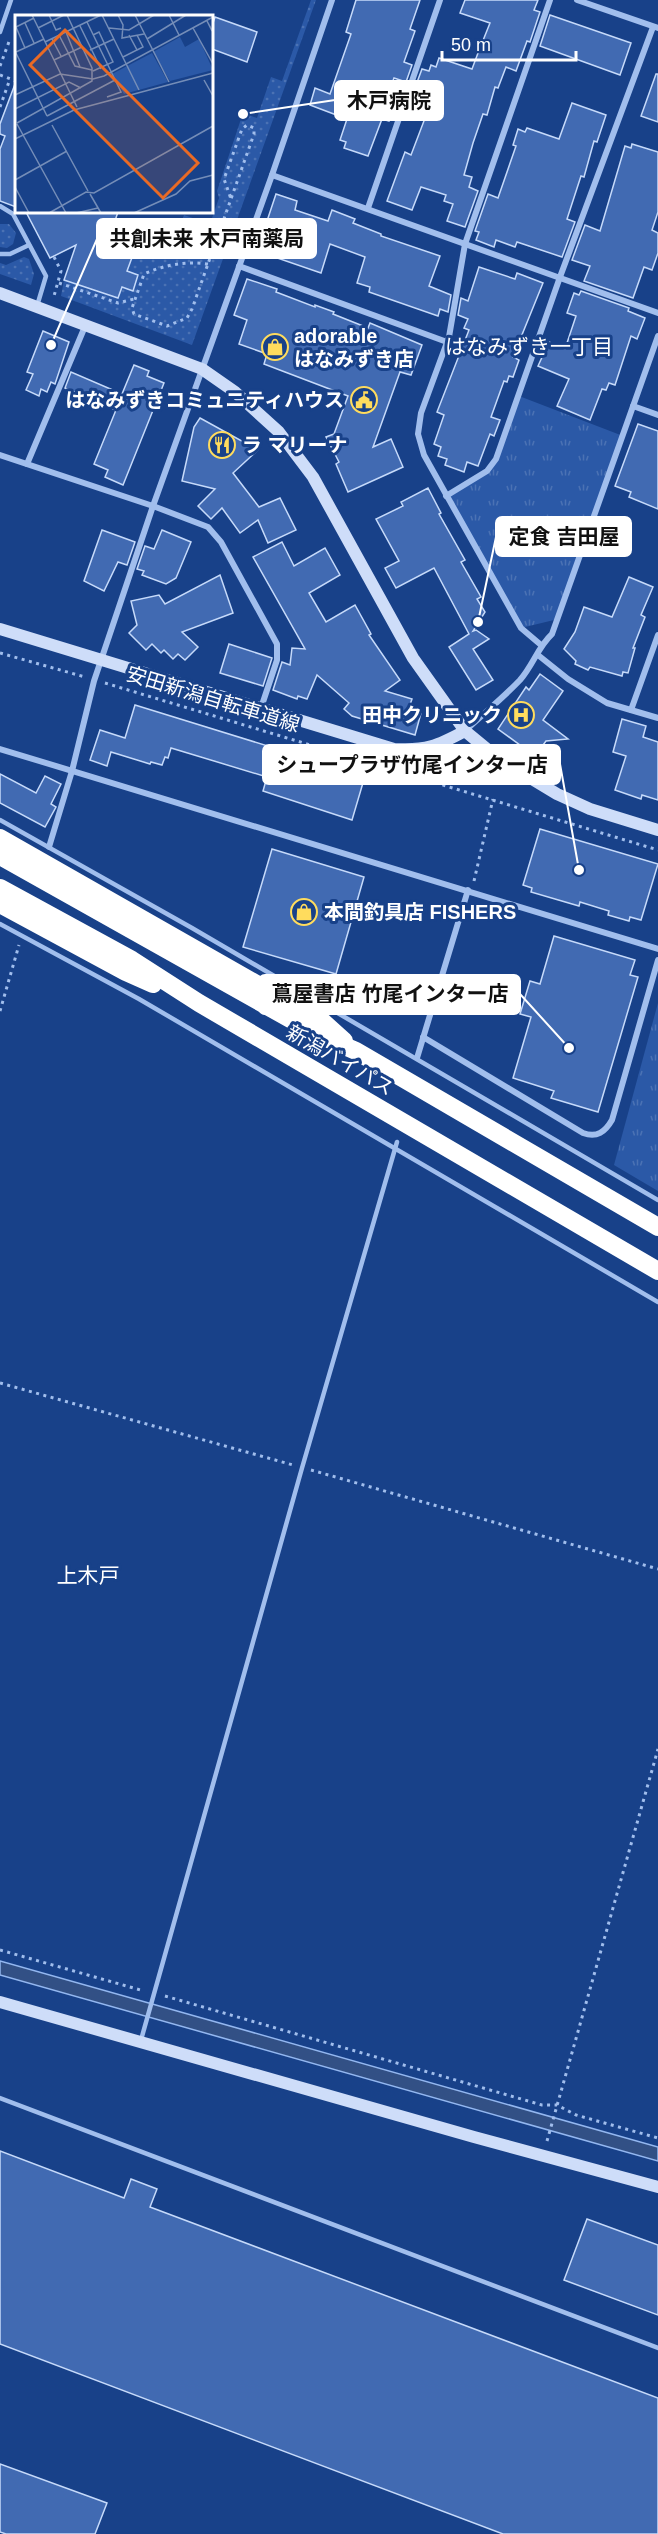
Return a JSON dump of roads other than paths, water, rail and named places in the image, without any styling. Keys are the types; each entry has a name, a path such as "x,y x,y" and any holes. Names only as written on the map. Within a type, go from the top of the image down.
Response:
{"highway":[{"path":"0,838 323,1022 356,1051"},
{"name":"新潟バイパス","path":"0,856 317,1034 356,1051 658,1227"},
{"name":"新潟バイパス","path":"0,888 132,960 199,1003 658,1271"},
{"path":"0,904 126,972 199,1003"}],"street":[{"path":"49,847 72,771 101,659 332,0"},
{"path":"368,208 440,0"},
{"path":"541,645 521,628 424,455 418,434 421,413 447,342 465,244 550,0"},
{"path":"446,496 487,471 496,459 560,277 656,27 577,0"},
{"path":"272,175 658,313"},
{"path":"239,266 447,342"},
{"path":"0,293 202,369 261,413 297,453 334,513 413,658 465,731 499,759 557,794 590,809 658,830"},
{"path":"27,464 87,324"},
{"path":"0,629 394,749 420,750 439,745 465,731 521,679 538,655 541,645 552,634 658,336"},
{"path":"633,406 658,415"},
{"path":"0,455 153,506 208,527 221,542 277,644 277,660 261,708"},
{"path":"631,710 658,635"},
{"path":"538,655 568,679 607,703 658,718"},
{"path":"0,749 658,949"},
{"path":"417,1058 468,890"},
{"path":"423,1037 583,1132 592,1136 602,1133 612,1120 658,960"},
{"path":"0,2002 658,2187"}],"lane":[{"path":"0,32 11,0"},
{"path":"0,206 13,214 46,276 37,306"},
{"path":"0,254 10,254 29,244"},
{"path":"0,820 417,1058 658,1200"},
{"path":"0,924 139,999 658,1302"},
{"path":"415,1067 417,1058"},
{"path":"141,2042 302,1468 397,1142"},
{"path":"0,2098 658,2348"}],"place":[{"name":"木戸病院","path":"243,114"},
{"name":"共創未来 木戸南薬局","path":"51,345"},
{"name":"adorable はなみずき店","path":"275,347"},
{"name":"はなみずきコミュニティハウス","path":"364,400"},
{"name":"ラ マリーナ","path":"222,445"},
{"name":"定食 吉田屋","path":"478,622"},
{"name":"田中クリニック","path":"521,715"},
{"name":"シュープラザ竹尾インター店","path":"579,870"},
{"name":"本間釣具店 FISHERS","path":"304,912"},
{"name":"蔦屋書店 竹尾インター店","path":"569,1048"}],"district":[{"name":"はなみずき一丁目","path":"529,346"},
{"name":"上木戸","path":"88,1575"}]}
